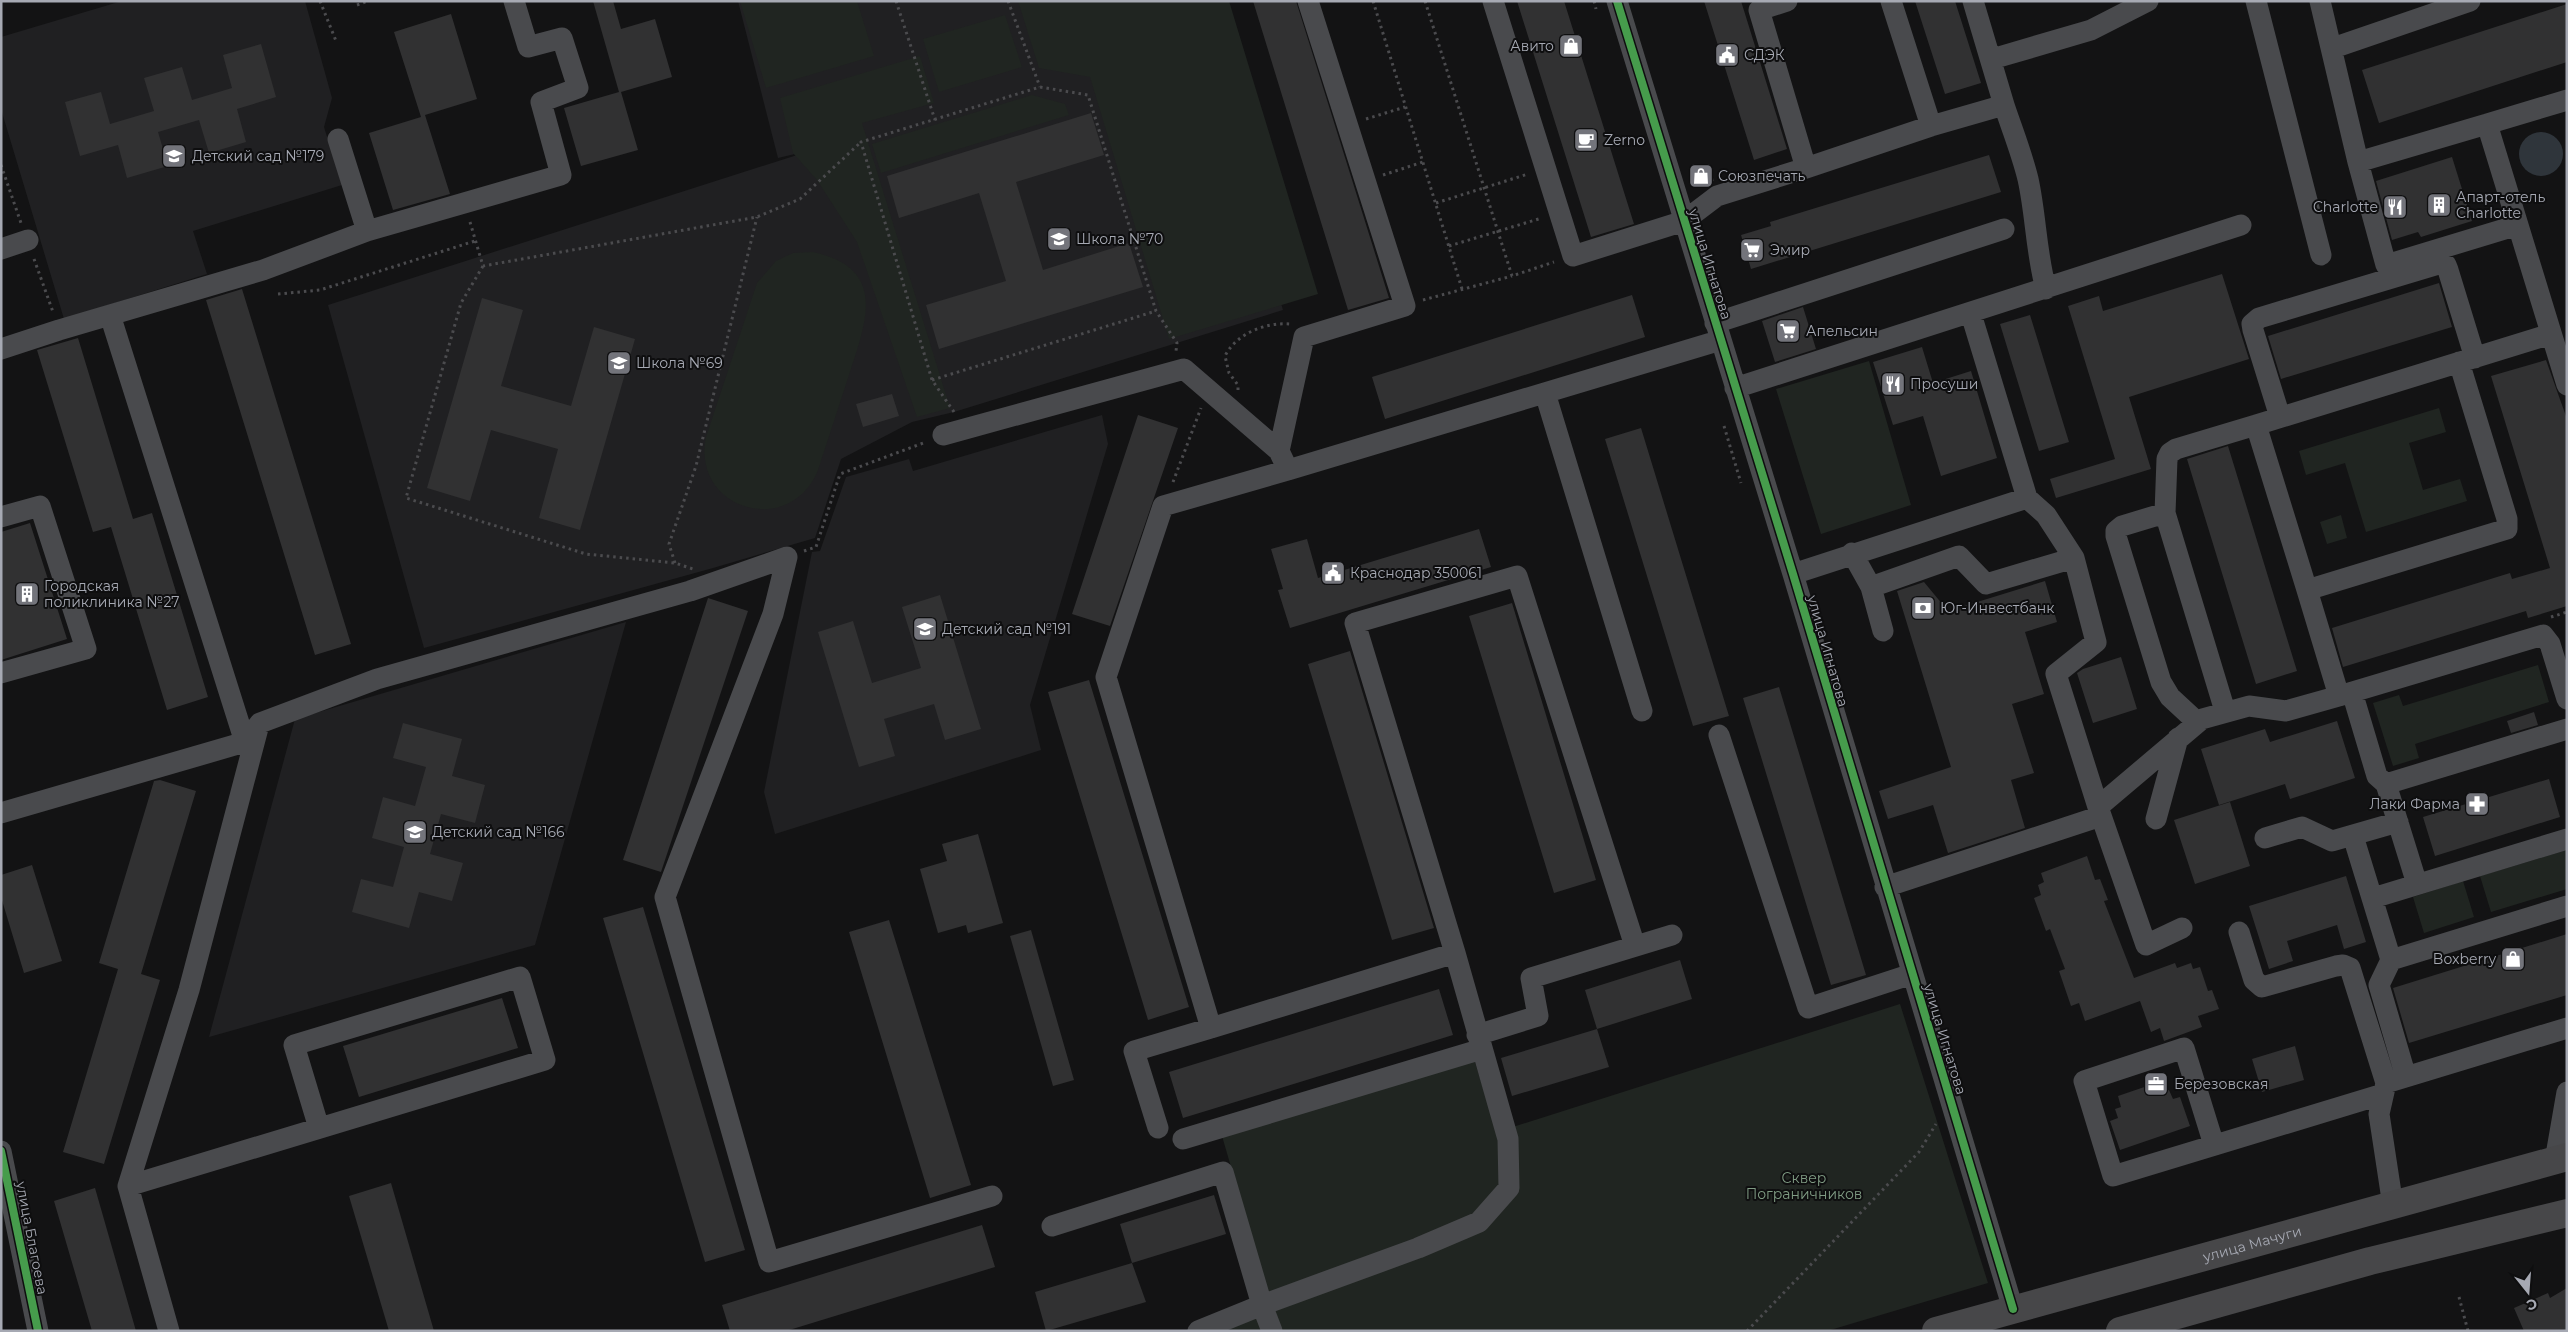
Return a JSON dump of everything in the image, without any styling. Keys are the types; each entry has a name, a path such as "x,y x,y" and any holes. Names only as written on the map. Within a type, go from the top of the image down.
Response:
{"main road":[{"name":"улица Мачуги","path":"1936,1331 2561,1159"},
{"path":"2120,1331 2370,1261 2567,1213"}],"street":[{"path":"1,349 263,270 367,231 561,175 541,102 578,88 562,38 528,47 514,1"},
{"path":"1284,460 1304,337 1405,306 1308,1"},
{"path":"1492,1 1573,256 1684,221 1717,196 1931,126 2004,105"},
{"name":"улица Игнатова","path":"1617,1 2013,1309"},
{"path":"1787,1 1759,10 1806,168"},
{"path":"1891,1 1931,126"},
{"path":"1973,1 2027,178 2037,232 2040,269 2046,289"},
{"path":"1992,59 2091,30 2148,1"},
{"path":"2256,1 2321,255"},
{"path":"2320,1 2358,162 2386,265 2518,225"},
{"path":"2332,48 2460,3"},
{"path":"2358,162 2567,100"},
{"path":"2487,124 2567,385"},
{"path":"338,139 367,231"},
{"path":"1735,388 1971,314 2241,225"},
{"path":"1211,1028 1106,677 1164,506 1284,460 1545,393 2004,229"},
{"path":"1,249 28,240"},
{"path":"2280,417 2253,330 2254,320 2437,264 2446,265 2467,360 2507,519 2507,529 2307,590"},
{"path":"1971,314 2027,498 2046,516 2074,558 2096,642 2056,674 2099,811 2146,945 2182,928"},
{"path":"110,315 245,742"},
{"path":"2225,711 2164,513 2167,459 2170,453 2176,449 2256,424 2551,334"},
{"path":"943,435 1184,369 1208,388 1284,460"},
{"path":"1545,393 1642,711"},
{"path":"2256,424 2307,590 2377,776 2386,784 2417,884"},
{"path":"1792,574 1852,553 2027,498"},
{"path":"1,517 40,506 86,649 1,673"},
{"path":"2164,513 2122,526 2116,532 2116,536 2161,682 2170,697 2197,722"},
{"path":"1852,553 1871,586 1883,631"},
{"path":"1,813 245,742 260,723 377,679 690,592 787,556"},
{"path":"787,556 773,614 665,897 769,1262 992,1196"},
{"path":"1871,586 1959,556 1986,584 2074,558"},
{"path":"702,571 723,579"},
{"path":"1198,1331 1262,1305 1418,1248 1479,1222 1509,1188 1508,1139 1455,953 1355,623 1517,576 1635,946"},
{"path":"1885,886 2099,811 2197,722 2225,711 2249,706 2286,712 2543,635 2550,644 2567,699"},
{"path":"169,1331 128,1186 189,990 260,723"},
{"path":"2386,784 2567,729"},
{"path":"1719,735 1808,1008 1912,974"},
{"path":"2156,819 2178,738"},
{"path":"2265,838 2302,827 2332,841 2398,822"},
{"path":"2354,836 2391,960 2379,985 2392,1085 2379,1114 2393,1206"},
{"path":"2373,898 2567,839"},
{"path":"2391,960 2567,906"},
{"path":"2240,932 2254,980 2262,987 2336,966 2343,965 2350,968 2392,1085"},
{"path":"1183,1139 1479,1042 1538,1016 1531,978 1672,935"},
{"path":"1158,1128 1134,1051 1455,953"},
{"path":"128,1186 545,1060 520,977 294,1046 319,1128"},
{"path":"2214,1145 2184,1048 2084,1081 2113,1176 2214,1145 2567,1028"},
{"path":"2561,1159 2567,1092"},
{"name":"улица Благоева","path":"1,1151 7,1212 38,1331"},
{"path":"1052,1226 1223,1172 1262,1305 1272,1331"}],"path":[{"path":"320,1 336,41"},
{"path":"357,5 368,1"},
{"path":"896,1 936,120"},
{"path":"1008,1 1040,87"},
{"path":"1373,1 1462,288"},
{"path":"1425,1 1512,276"},
{"path":"483,266 757,217 800,199 861,142 1040,87 1088,95 1156,311 1177,343 1174,371"},
{"path":"1347,126 1406,107"},
{"path":"787,556 816,548 840,474 943,435 954,412 932,380 861,142"},
{"path":"1365,181 1423,162"},
{"path":"1436,203 1546,169"},
{"path":"465,202 483,266 461,303 406,498 586,554 675,563 702,571"},
{"path":"1449,246 1559,212"},
{"path":"675,563 669,544 696,466 757,217"},
{"path":"278,294 320,290 475,241"},
{"path":"1405,306 1462,288 1512,276 1573,256"},
{"path":"932,380 1156,311"},
{"path":"1236,414 1238,385 1229,372 1225,356 1236,340 1248,333 1284,323 1293,324 1300,329 1304,337"},
{"path":"1164,506 1208,388"},
{"path":"1747,1331 1919,1152 1938,1122"},
{"path":"2459,1297 2468,1331"}],"shaded area":[{"name":"Детский сад №179","path":"122,1 305,1 332,98 324,127 342,185 193,231 207,274 64,319 1,109 1,37"},
{"path":"738,1 1191,1 1283,310 954,412 912,422 841,459 815,538 424,648 328,305 816,149 778,158"},
{"path":"2541,132 2553,136 2559,142 2563,154 2559,166 2553,172 2541,176 2529,172 2523,166 2519,154 2523,142 2529,136"},
{"name":"Детский сад №191","path":"1102,415 1108,444 1030,705 1041,750 775,834 764,792 812,552 820,551 846,477 909,459 913,471"},
{"name":"Детский сад №166","path":"626,622 535,945 209,1037 295,719"}],"green space":[{"path":"740,1 857,1 874,56 766,88"},
{"path":"1018,1 1229,1 1318,294 1169,339 1090,77 1039,68"},
{"path":"1005,15 1022,67 939,92 923,39"},
{"path":"920,56 934,103 862,123 950,408 917,417 857,242 817,180 793,153 780,98"},
{"path":"1032,95 1065,104 1069,115 881,173 872,144"},
{"path":"813,252 837,260 853,271 862,285 866,301 861,338 818,470 805,491 787,504 766,509 746,507 727,498 713,483 705,462 706,437 757,283 776,261 793,253"},
{"path":"1869,361 1911,505 1821,534 1776,389"},
{"path":"2439,408 2446,432 2409,443 2423,490 2460,479 2467,501 2366,532 2345,463 2306,475 2299,451"},
{"path":"2341,515 2347,538 2327,544 2320,522"},
{"path":"2538,665 2549,702 2415,744 2419,758 2393,766 2373,703 2399,695 2403,706"},
{"path":"2567,850 2567,889 2491,912 2480,876"},
{"path":"2463,881 2474,917 2424,933 2413,897"},
{"name":"Сквер Пограничников","path":"1900,1004 1988,1283 1827,1331 1224,1331 1273,1311 1222,1136 1474,1059 1497,1132"}],"building":[{"path":"593,1 613,1 621,29 655,19 672,77 621,92 638,150 581,166 564,108 619,92"},
{"path":"1253,1 1296,1 1389,298 1348,310"},
{"path":"1517,1 1564,1 1634,224 1591,237"},
{"path":"1704,1 1741,1 1787,149 1754,160"},
{"path":"1915,1 1955,1 1981,83 1945,94"},
{"path":"2567,4 2567,62 2379,123 2362,70"},
{"path":"451,14 477,99 425,115 450,194 393,210 369,133 421,117 394,32"},
{"path":"261,44 276,97 237,109 246,142 209,153 199,120 158,132 168,166 127,178 118,145 80,156 65,102 101,92 110,124 154,111 144,78 182,67 192,100 232,88 223,55"},
{"path":"1091,113 1104,155 1016,182 1043,270 1129,243 1143,287 939,349 926,305 1006,281 979,193 899,218 887,176"},
{"path":"1989,155 2001,192 1751,269 1741,235 1771,226 1770,222"},
{"name":"Апарт-отель Charlotte","path":"2452,157 2472,221 2421,237 2418,232 2392,240 2376,181"},
{"name":"Союзпечать","path":"1709,165 1714,181 1693,187 1689,172"},
{"path":"2222,274 2249,359 2129,397 2151,469 2056,498 2050,479 2115,459 2068,306 2099,296 2103,311"},
{"path":"2439,283 2452,327 2281,379 2268,336"},
{"path":"242,289 351,644 315,655 206,300"},
{"path":"1632,295 1645,337 1385,419 1372,377"},
{"path":"482,298 523,310 501,386 571,406 594,327 635,339 580,530 539,518 558,449 491,430 470,501 427,488"},
{"name":"Апельсин","path":"1803,307 1816,349 1775,362 1762,321"},
{"path":"2030,315 2069,442 2039,451 2000,324"},
{"path":"78,338 133,519 152,513 208,697 167,710 111,527 93,532 37,350"},
{"path":"1922,347 1933,383 1971,371 1997,458 1941,476 1923,416 1893,425 1873,362"},
{"path":"2546,360 2567,419 2567,606 2528,618 2526,611 2343,667 2332,628 2510,573 2512,579 2550,568 2491,376"},
{"path":"892,394 899,416 863,427 856,404"},
{"path":"1138,415 1178,428 1110,626 1072,614"},
{"path":"1641,428 1729,716 1693,726 1605,439"},
{"path":"2228,446 2297,671 2256,684 2187,459"},
{"name":"Городская поликлиника №27","path":"30,523 67,639 1,660 1,532"},
{"path":"1479,529 1491,567 1290,628 1278,590 1283,589 1271,549 1307,539 1318,578"},
{"path":"2045,581 2057,622 2025,632 2044,694 2012,704 2034,773 2011,780 2025,828 1948,853 1933,805 1888,819 1879,791 1951,767 1897,591 1924,582 1948,611"},
{"path":"940,595 981,729 945,740 934,704 884,719 895,756 859,767 818,632 853,621 872,683 921,668 902,607"},
{"path":"708,598 748,611 661,872 623,860"},
{"path":"1512,603 1596,880 1554,893 1469,616"},
{"path":"1350,651 1434,928 1392,940 1308,664"},
{"path":"2121,657 2137,709 2093,723 2077,673 2083,669"},
{"path":"1089,680 1189,1007 1148,1020 1048,692"},
{"path":"1779,687 1866,975 1831,985 1743,698"},
{"path":"2534,712 2538,725 2511,733 2507,721"},
{"path":"2337,721 2355,778 2290,799 2285,784 2219,805 2201,749 2265,729 2270,742"},
{"path":"403,723 462,739 452,776 485,785 475,823 441,814 430,854 463,863 452,901 419,892 409,928 352,912 361,879 393,887 404,847 372,838 383,797 415,806 426,767 393,758"},
{"path":"2549,779 2560,817 2435,856 2423,817"},
{"path":"160,780 196,791 141,974 160,980 104,1164 63,1152 118,969 99,963 154,781"},
{"path":"2230,802 2250,866 2195,884 2174,820"},
{"path":"978,834 1003,923 968,933 966,925 938,933 920,869 947,861 942,844"},
{"path":"2087,856 2095,880 2100,879 2108,900 2104,901 2134,978 2175,963 2177,968 2191,963 2193,969 2200,967 2208,991 2212,990 2219,1009 2198,1016 2202,1027 2164,1041 2160,1028 2151,1032 2140,1001 2085,1021 2079,1003 2071,1006 2059,971 2065,969 2050,929 2046,931 2034,898 2041,895 2038,885 2044,882 2041,873"},
{"path":"32,865 62,961 24,973 1,897 1,875"},
{"path":"2346,876 2366,942 2344,949 2337,925 2287,941 2293,961 2269,969 2249,906"},
{"path":"643,907 745,1250 705,1262 603,918"},
{"path":"889,920 971,1185 930,1198 849,932"},
{"path":"1031,930 1074,1080 1053,1086 1010,936"},
{"path":"2567,934 2567,995 2409,1043 2393,988"},
{"path":"1680,960 1692,999 1597,1029 1585,990"},
{"path":"1439,989 1453,1035 1183,1118 1169,1072"},
{"path":"502,998 518,1048 359,1097 343,1046"},
{"path":"1597,1029 1609,1067 1512,1096 1501,1058"},
{"path":"2295,1046 2304,1080 2262,1092 2252,1059"},
{"path":"2159,1082 2162,1092 2169,1090 2173,1099 2180,1097 2190,1126 2120,1150 2110,1121 2118,1118 2115,1109 2121,1107 2118,1096"},
{"path":"391,1183 434,1331 389,1331 349,1196"},
{"path":"95,1188 136,1331 92,1331 54,1201"},
{"path":"1214,1195 1226,1234 1132,1263 1120,1224"},
{"path":"982,1225 995,1267 786,1331 730,1331 722,1305"},
{"path":"1132,1263 1146,1302 1046,1331 1035,1292"},
{"path":"2567,1288 2567,1331 2524,1331 2514,1308 2548,1293 2550,1298"}],"cycle path":[{"path":"1617,1 1793,574 2013,1309"},
{"path":"1,1151 38,1331"}],"place":[{"name":"Авито","path":"1571,46"},
{"name":"СДЭК","path":"1727,55"},
{"name":"Zerno","path":"1586,140"},
{"name":"Детский сад №179","path":"174,156"},
{"name":"Союзпечать","path":"1701,176"},
{"name":"Апарт-отель Charlotte","path":"2439,205"},
{"name":"Charlotte","path":"2395,207"},
{"name":"Школа №70","path":"1059,239"},
{"name":"Эмир","path":"1752,250"},
{"name":"Апельсин","path":"1788,331"},
{"name":"Школа №69","path":"619,363"},
{"name":"Просуши","path":"1893,384"},
{"name":"Краснодар 350061","path":"1333,573"},
{"name":"Городская поликлиника №27","path":"27,594"},
{"name":"Юг-Инвестбанк","path":"1923,608"},
{"name":"Детский сад №191","path":"925,629"},
{"name":"Лаки Фарма","path":"2477,804"},
{"name":"Детский сад №166","path":"415,832"},
{"name":"Boxberry","path":"2513,959"},
{"name":"Березовская","path":"2156,1084"}]}
